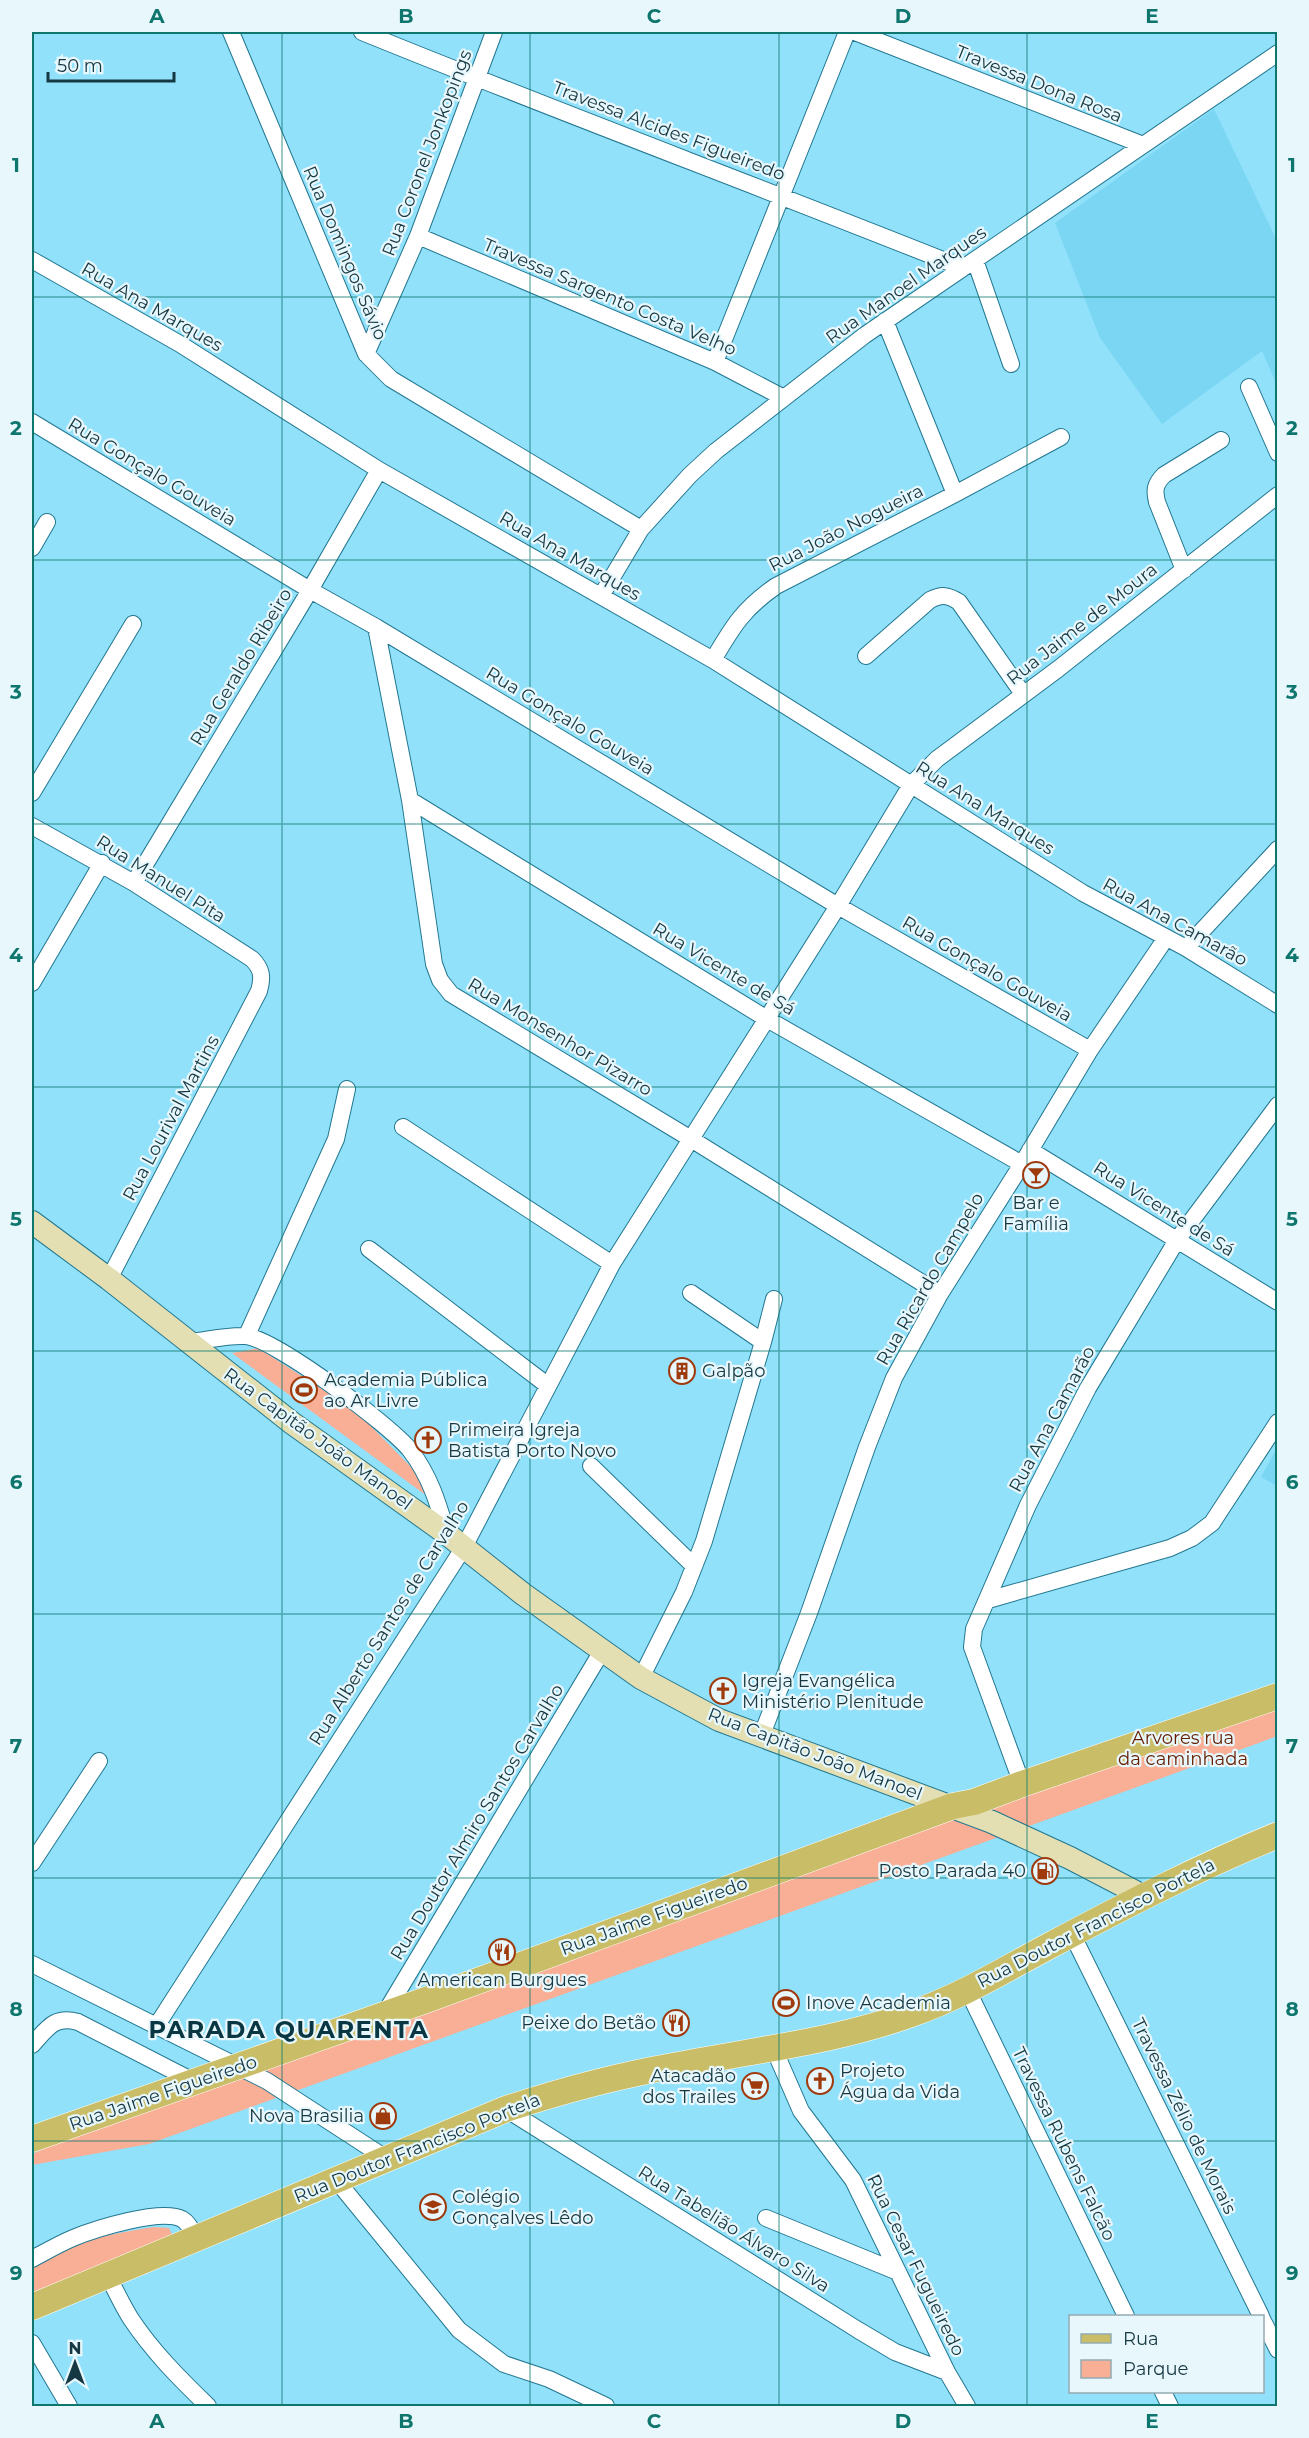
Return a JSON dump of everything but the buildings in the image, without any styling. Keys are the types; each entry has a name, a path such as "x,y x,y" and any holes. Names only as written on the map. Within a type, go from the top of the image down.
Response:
{"main road":[{"name":"Rua Capitão João Manoel","path":"32,1222 109,1279 292,1423 456,1540 523,1594 641,1678 719,1720 953,1806 1070,1858 1145,1897"},
{"name":"Rua Jaime Figueiredo","path":"32,2139 242,2067 953,1806 974,1802 1278,1696"},
{"name":"Rua Doutor Francisco Portela","path":"32,2307 506,2109 569,2089 628,2075 842,2035 938,2004 1204,1867 1278,1835"}],"street":[{"name":"Rua Domingos Sávio","path":"231,32 366,354 391,379 641,529"},
{"name":"Travessa Alcides Figueiredo","path":"362,32 782,195 969,264"},
{"name":"Rua Coronel Jonkopings","path":"366,354 418,236 495,32"},
{"path":"716,362 846,32"},
{"name":"Travessa Dona Rosa","path":"855,32 1143,145"},
{"name":"Rua Manoel Marques","path":"601,596 641,529 707,459 885,321 1278,53"},
{"name":"Travessa Sargento Costa Velho","path":"418,236 716,362 784,398"},
{"name":"Rua Ana Marques","path":"32,261 180,344 379,470 713,660 1083,893"},
{"path":"969,264 1011,364"},
{"path":"885,321 955,494"},
{"path":"1249,387 1278,453"},
{"name":"Rua Gonçalo Gouveia","path":"32,422 838,906 1090,1050"},
{"name":"Rua João Nogueira","path":"713,660 734,624 752,602 776,586 1061,437"},
{"path":"1184,570 1157,502 1156,483 1164,475 1221,440"},
{"name":"Rua Geraldo Ribeiro","path":"134,883 310,590 379,470"},
{"name":"Rua Jaime de Moura","path":"767,1019 911,785 937,759 1278,495"},
{"path":"32,548 47,522"},
{"path":"866,656 930,600 938,596 949,596 959,602 1023,694"},
{"path":"32,793 133,624"},
{"name":"Rua Monsenhor Pizarro","path":"376,627 410,800 434,964 440,980 451,994 692,1139 940,1294"},
{"name":"Rua Vicente de Sá","path":"410,800 767,1019 1177,1240 1278,1302"},
{"name":"Rua Manuel Pita","path":"32,826 102,863 252,959 260,968 262,975"},
{"path":"1186,948 1278,849"},
{"path":"32,983 102,863"},
{"name":"Rua Ana Camarão","path":"1083,893 1186,948 1278,1005"},
{"name":"Rua Ricardo Campelo","path":"761,1737 809,1613 894,1378 940,1294 1090,1050 1167,938"},
{"name":"Rua Lourival Martins","path":"109,1279 259,991 262,975"},
{"name":"Rua Alberto Santos de Carvalho","path":"157,2025 456,1540 547,1385 612,1264 767,1019"},
{"path":"247,1335 336,1139 347,1089"},
{"name":"Rua Ana Camarão","path":"1022,1784 972,1647 974,1629 1028,1505 1088,1388 1177,1240 1278,1105"},
{"path":"403,1127 612,1264"},
{"path":"369,1249 547,1385"},
{"path":"691,1293 763,1342"},
{"path":"641,1678 684,1592 707,1533 774,1299"},
{"name":"Rua Capitão João Manoel","path":"190,1342 247,1335 301,1364 377,1417 409,1449 434,1487 456,1540"},
{"path":"988,1600 1170,1548 1192,1538 1212,1523 1225,1506 1278,1422"},
{"path":"591,1466 693,1566"},
{"name":"Rua Doutor Almiro Santos Carvalho","path":"385,2013 602,1651"},
{"path":"32,1863 99,1761"},
{"name":"Travessa Zélio de Morais","path":"1072,1934 1261,2315"},
{"path":"32,1964 267,2080 387,2158"},
{"name":"Travessa Rubens Falcão","path":"968,1989 1126,2315"},
{"path":"32,2045 56,2021 67,2019 78,2022 195,2082"},
{"name":"Rua Cesar Fugueiredo","path":"774,2049 801,2111 853,2180 946,2372 967,2406"},
{"name":"Rua Tabelião Álvaro Silva","path":"506,2109 858,2330 895,2352 946,2372"},
{"path":"337,2181 459,2330 504,2364 549,2379 606,2406"},
{"path":"32,2259 73,2238 125,2222 157,2217 177,2217 184,2220 196,2238"},
{"name":"Rua Tabelião Álvaro Silva","path":"766,2218 898,2272"},
{"path":"107,2274 130,2318 147,2342 208,2406"},
{"name":"Travessa Zélio de Morais","path":"1264,2322 1278,2350"},
{"path":"32,2343 69,2406"}],"shaded area":[{"path":"1214,109 1277,241 1277,385 1262,351 1162,424 1100,338 1055,223"},
{"path":"1277,1448 1277,1486 1261,1477"}],"green space":[{"path":"258,1348 355,1410 413,1469 427,1496 232,1353"},
{"name":"Arvores rua da caminhada","path":"1277,1692 1277,1736 1256,1744 149,2144 32,2165 32,2154 137,2109"},
{"path":"154,2227 169,2228 172,2234 32,2301 32,2266 91,2240"}],"place":[{"name":"Bar e Família","path":"1036,1175"},
{"name":"Galpão","path":"682,1371"},
{"name":"Academia Pública ao Ar Livre","path":"304,1390"},
{"name":"Primeira Igreja Batista Porto Novo","path":"428,1440"},
{"name":"Igreja Evangélica Ministério Plenitude","path":"723,1691"},
{"name":"Posto Parada 40","path":"1045,1871"},
{"name":"American Burgues","path":"502,1952"},
{"name":"Inove Academia","path":"786,2003"},
{"name":"Peixe do Betão","path":"676,2023"},
{"name":"Projeto Água da Vida","path":"820,2081"},
{"name":"Atacadão dos Trailes","path":"755,2086"},
{"name":"Nova Brasilia","path":"383,2116"},
{"name":"Colégio Gonçalves Lêdo","path":"433,2207"}],"district":[{"name":"PARADA QUARENTA","path":"289,2030"}]}
